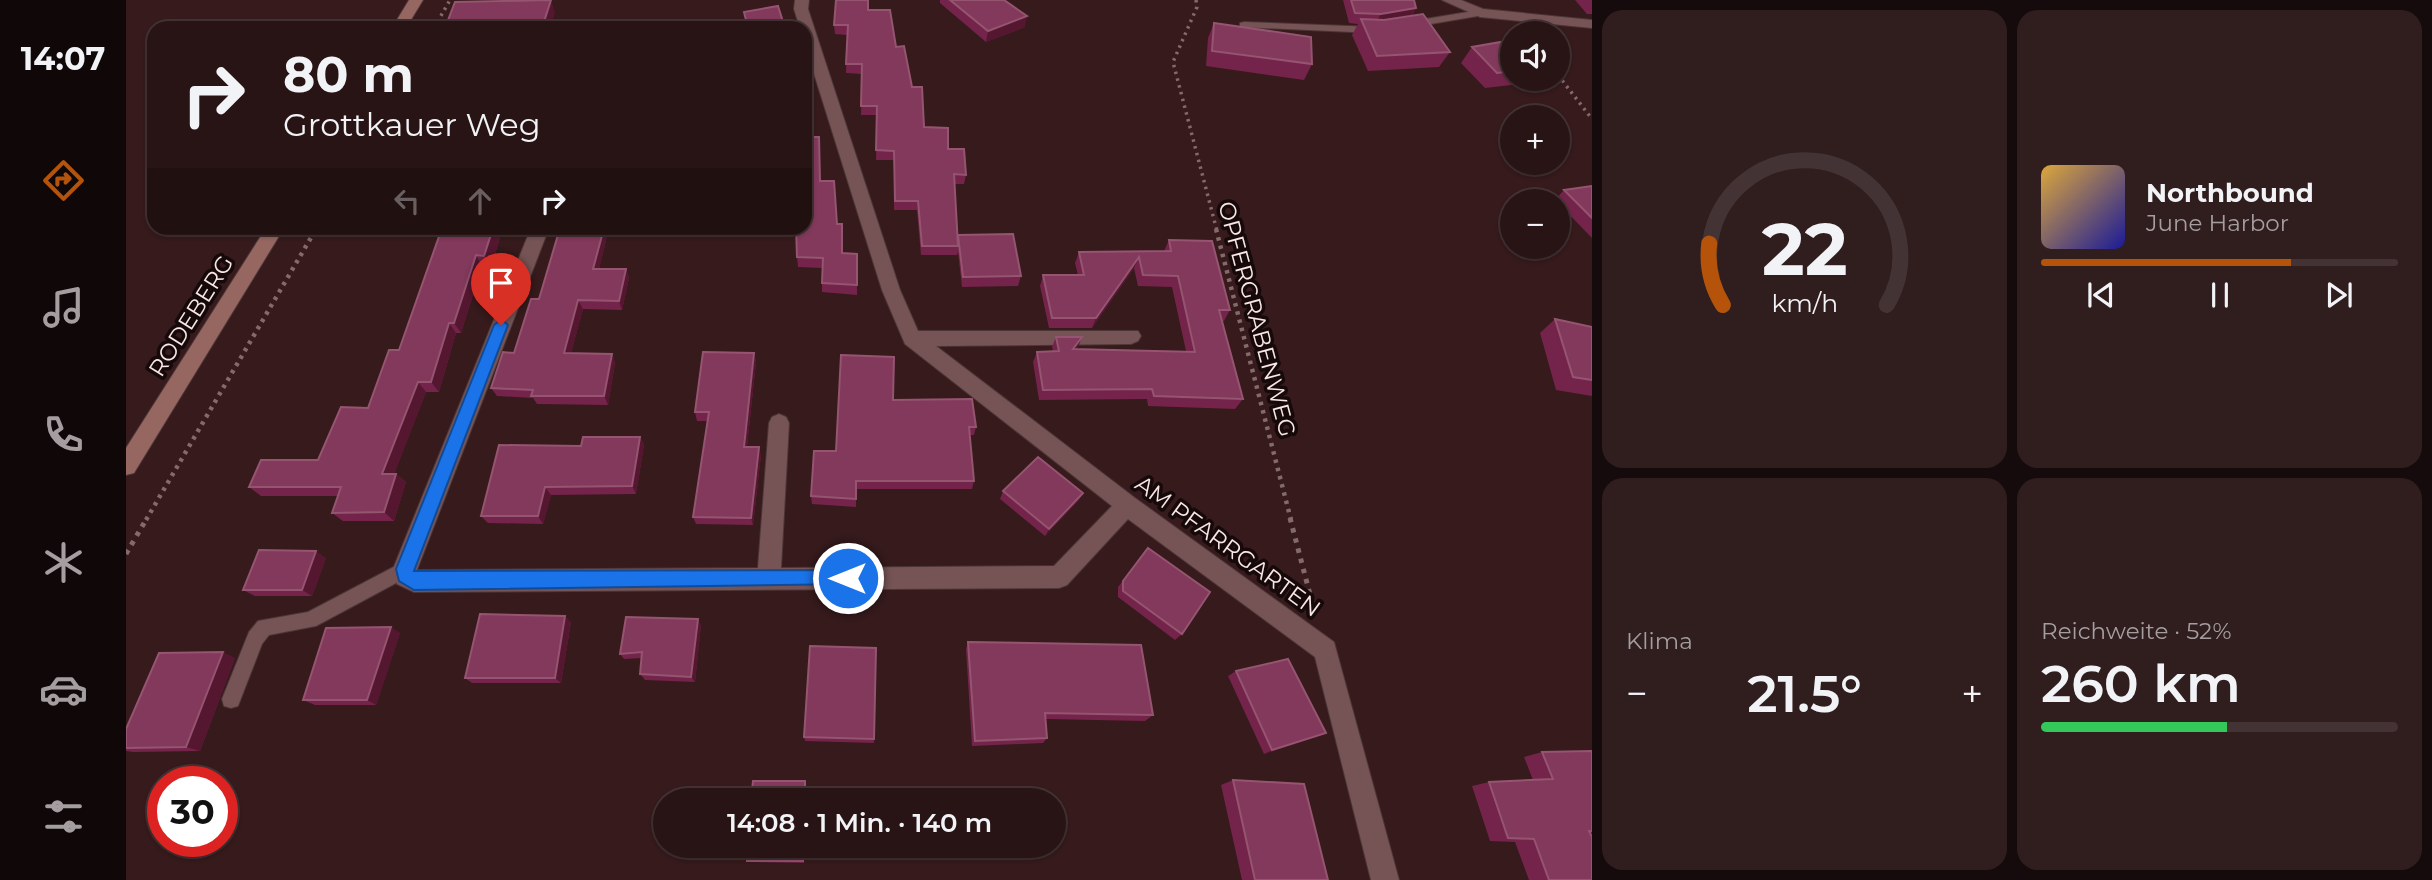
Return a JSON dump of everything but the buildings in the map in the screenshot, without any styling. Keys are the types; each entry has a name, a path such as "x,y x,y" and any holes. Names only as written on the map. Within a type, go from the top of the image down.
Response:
{"street":[{"path":"403,21 416,0"},
{"name":"AM PFARRGARTEN","path":"802,0 803,21"},
{"path":"1449,0 1480,13 1592,24"},
{"name":"AM PFARRGARTEN","path":"813,72 891,290 912,339 1127,505 1325,650 1385,880"},
{"name":"RODEBERG","path":"126,466 271,235"},
{"path":"537,235 405,569 405,576 414,581 1059,577 1127,505"},
{"path":"912,339 1131,336"},
{"path":"769,579 779,423"}],"lane":[{"path":"1244,25 1375,30 1480,13"},
{"path":"231,699 255,638 264,627 310,620 405,569"}],"path":[{"path":"438,21 450,0"},
{"name":"OPFERGRABENWEG","path":"1196,0 1197,7 1172,62 1325,650"},
{"path":"1570,91 1592,119"},
{"path":"1583,108 1592,110"},
{"path":"126,554 313,235"}],"route":[{"path":"501,325 405,569 405,576 414,581 848,578"}]}
